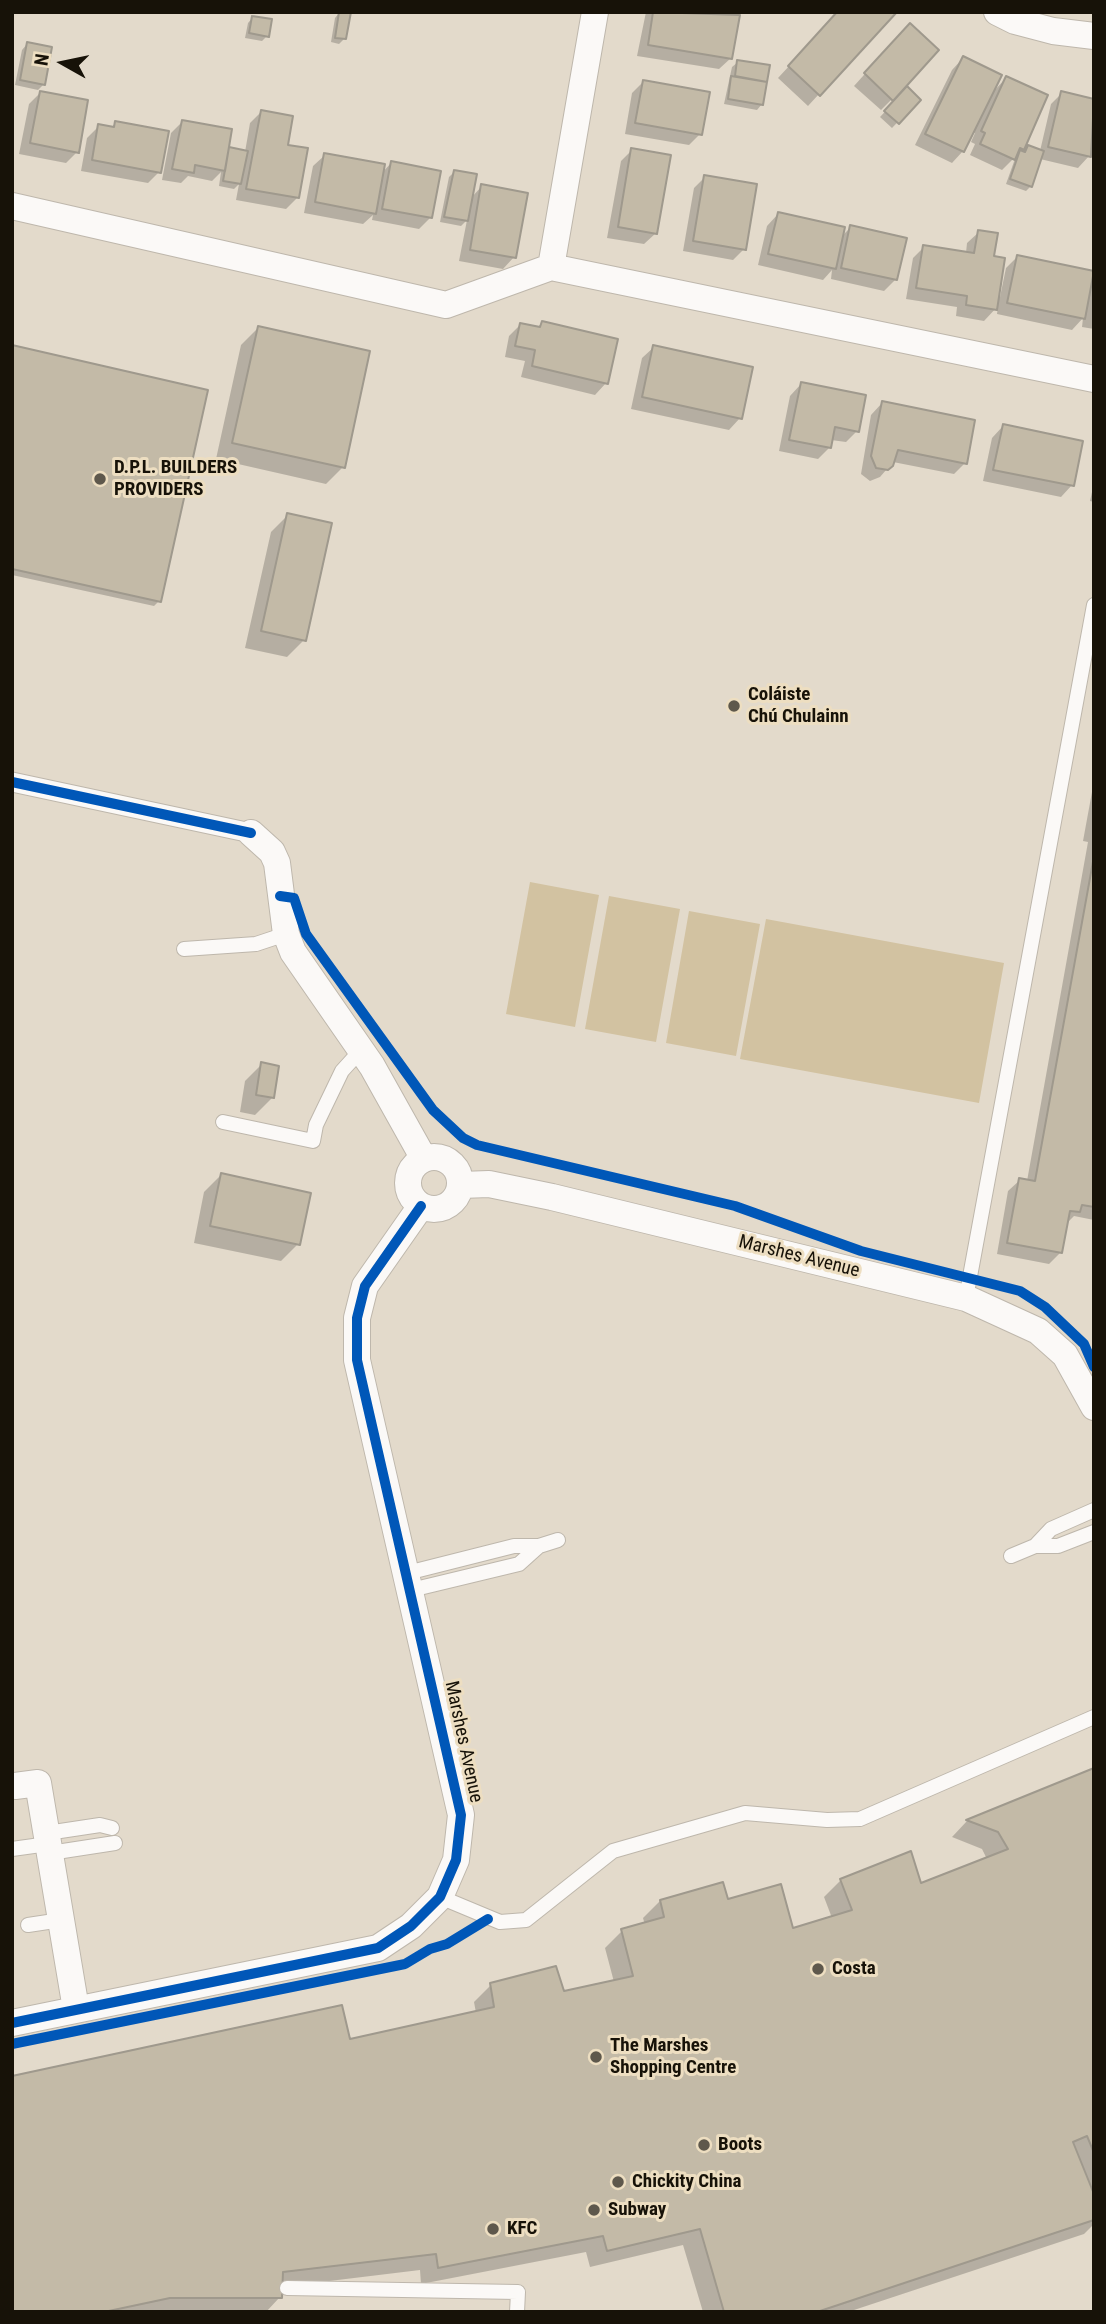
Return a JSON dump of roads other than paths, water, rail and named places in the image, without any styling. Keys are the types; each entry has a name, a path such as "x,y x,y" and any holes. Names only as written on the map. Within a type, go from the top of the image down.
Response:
{"street":[{"path":"551,267 595,12"},
{"path":"997,12 1015,21 1053,31 1094,36"},
{"path":"12,206 446,305 551,267 1094,379"},
{"path":"12,782 251,833 272,852 277,863 286,934 307,976 360,1050 424,1158"},
{"path":"442,1157 456,1168 461,1185 456,1199 444,1208 429,1209 421,1206 410,1194 408,1177 417,1163 424,1158 442,1157"},
{"name":"Marshes Avenue","path":"461,1185 489,1184 552,1197 966,1298 1038,1331 1065,1355 1094,1407"},
{"name":"Marshes Avenue","path":"12,2023 378,1948 411,1926 440,1897 456,1860 461,1815 357,1360 357,1318 365,1286 421,1206"},
{"path":"15,1786 38,1783 76,2009"}],"lane":[{"path":"966,1298 1094,605"},
{"path":"184,949 256,944 286,934"},
{"path":"223,1122 313,1141 316,1125 342,1071 360,1050"},
{"path":"1035,1546 1051,1529 1094,1510"},
{"path":"1011,1556 1035,1546 1058,1546 1094,1532"},
{"path":"409,1581 519,1564 539,1546 558,1540"},
{"path":"440,1897 500,1922 526,1920 613,1850 745,1813 827,1820 860,1819 1094,1717"},
{"path":"12,1849 113,1836 100,1825 48,1843"},
{"path":"28,1925 61,1920"},
{"path":"287,2288 517,2292 517,2312"}],"place":[{"name":"D.P.L. BUILDERS PROVIDERS","path":"100,479"},
{"name":"Coláiste Chú Chulainn","path":"734,706"},
{"name":"Costa","path":"818,1969"},
{"name":"The Marshes Shopping Centre","path":"596,2057"},
{"name":"Boots","path":"704,2145"},
{"name":"Chickity China","path":"618,2182"},
{"name":"Subway","path":"594,2210"},
{"name":"KFC","path":"493,2229"}]}
